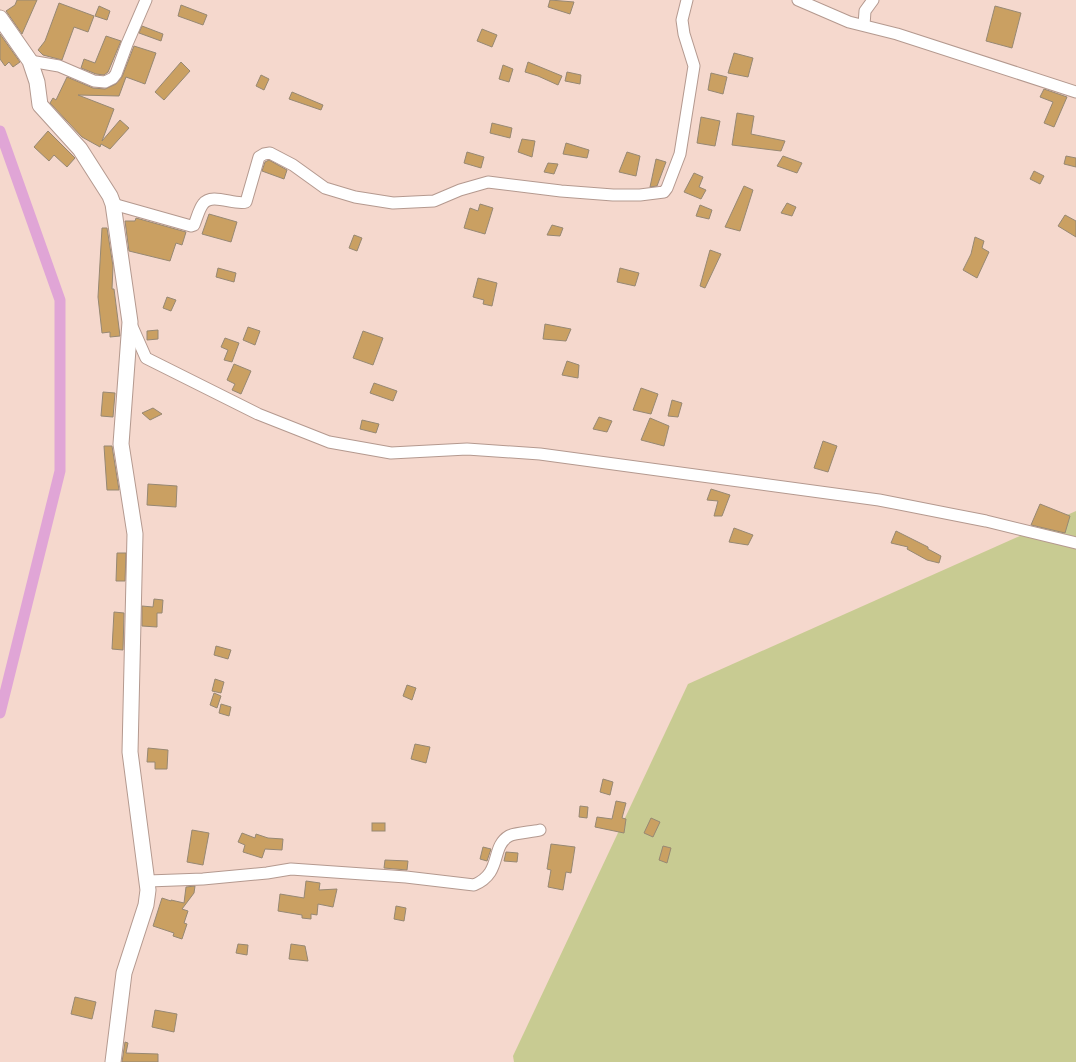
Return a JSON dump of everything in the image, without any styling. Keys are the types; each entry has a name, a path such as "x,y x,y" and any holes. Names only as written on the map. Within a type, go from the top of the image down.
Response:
{"street":[{"path":"30,61 59,66 94,81 105,82 113,78 116,74 146,0"},
{"path":"113,204 191,226 194,225 204,203 209,200 215,199 240,204 246,202 259,157 270,153 293,165 325,188 355,197 393,203 434,201 460,190 488,182 613,195 640,195 664,192 667,188 680,154 690,103 694,66 684,34 682,20 687,0"},
{"path":"798,0 849,22 897,34 1076,92"},
{"path":"864,26 865,11 873,0"},
{"path":"0,18 30,61 37,82 40,105 80,149 110,196 113,204 130,322 121,444 136,534 130,752 148,881 146,904 124,973 113,1062"},
{"path":"130,322 146,358 258,414 329,442 391,453 467,449 540,454 879,500 986,521 1076,543"},
{"path":"148,881 203,879 267,873 291,869 406,877 474,885 483,881 492,873 502,842 509,835 540,830"}],"green space":[{"path":"1076,511 1076,1062 514,1062 513,1056 688,684"}],"building":[{"path":"17,0 37,0 22,34 6,11 15,5"},
{"path":"550,0 574,2 570,14 548,7"},
{"path":"59,3 94,16 88,32 74,27 62,60 43,55 38,50 45,41"},
{"path":"181,5 207,15 203,25 178,16"},
{"path":"99,6 110,11 107,20 95,16"},
{"path":"995,6 1021,13 1012,48 986,41"},
{"path":"142,26 163,34 161,41 139,33"},
{"path":"482,29 497,35 492,47 477,41"},
{"path":"0,34 20,62 13,67 9,62 5,66 0,59"},
{"path":"106,36 121,41 108,72 104,75 96,74 81,68 84,59 95,63"},
{"path":"134,46 156,53 145,84 126,77 119,96 78,95 114,109 102,141 120,120 129,128 110,149 101,144 100,147 82,137 50,103 53,98 56,100 67,77 93,88 105,89 116,84 122,77"},
{"path":"734,53 753,58 748,77 728,73"},
{"path":"181,62 190,71 164,100 155,92"},
{"path":"528,62 562,76 558,85 525,72"},
{"path":"503,65 513,69 509,82 499,79"},
{"path":"567,72 581,75 580,84 565,81"},
{"path":"711,73 727,77 723,94 708,90"},
{"path":"261,75 269,79 264,90 256,86"},
{"path":"1044,89 1067,97 1054,127 1044,123 1053,102 1040,97"},
{"path":"292,92 323,105 321,110 289,99"},
{"path":"737,113 754,116 751,134 785,141 781,151 732,145"},
{"path":"701,117 720,121 715,146 697,143"},
{"path":"492,123 512,128 510,138 490,133"},
{"path":"48,131 75,158 67,167 54,155 49,161 34,147"},
{"path":"522,139 535,141 532,157 518,152"},
{"path":"566,143 589,150 587,158 563,154"},
{"path":"467,152 484,157 481,168 464,163"},
{"path":"627,152 640,156 636,176 619,172"},
{"path":"783,156 802,163 797,173 777,166"},
{"path":"1066,156 1076,158 1076,167 1064,164"},
{"path":"656,159 666,162 657,186 650,187"},
{"path":"269,160 287,170 284,179 262,171 265,162"},
{"path":"548,163 558,164 554,174 544,172"},
{"path":"1034,171 1044,176 1040,184 1030,179"},
{"path":"694,173 703,177 699,187 706,190 701,199 684,192"},
{"path":"744,186 753,190 740,231 725,227"},
{"path":"787,203 796,207 792,216 781,213"},
{"path":"480,204 493,208 485,234 464,228 470,208 478,211"},
{"path":"700,205 712,210 709,219 696,216"},
{"path":"209,214 237,222 231,242 202,234"},
{"path":"1065,215 1076,221 1076,237 1058,226"},
{"path":"136,218 186,232 182,245 176,243 170,261 129,251 125,221 135,221"},
{"path":"552,225 563,228 560,236 547,235"},
{"path":"102,228 107,228 113,266 112,289 114,289 120,336 110,337 110,332 102,333 98,297"},
{"path":"354,235 362,238 357,251 349,248"},
{"path":"975,237 984,241 982,248 989,252 977,278 963,270 971,254"},
{"path":"710,250 721,254 705,288 700,286"},
{"path":"218,268 236,273 234,282 216,277"},
{"path":"620,268 639,273 635,286 617,282"},
{"path":"478,278 497,283 492,306 483,304 484,300 473,297"},
{"path":"167,297 176,300 171,311 163,308"},
{"path":"545,324 571,329 566,341 543,339"},
{"path":"248,327 260,331 255,345 243,340"},
{"path":"158,330 158,339 147,340 147,331"},
{"path":"363,331 383,338 373,365 353,358"},
{"path":"225,338 239,343 232,362 224,360 228,350 221,347"},
{"path":"567,361 579,365 578,378 562,375"},
{"path":"234,364 251,371 241,394 232,390 235,384 227,380"},
{"path":"374,383 397,391 393,401 370,393"},
{"path":"641,388 658,394 651,414 633,410"},
{"path":"103,392 115,393 113,417 101,416"},
{"path":"672,400 682,403 678,417 668,416"},
{"path":"153,408 162,414 150,420 142,413"},
{"path":"599,417 612,421 607,432 593,429"},
{"path":"650,418 669,426 664,446 641,440"},
{"path":"362,420 379,424 376,433 360,429"},
{"path":"823,441 837,446 828,472 814,468"},
{"path":"104,446 112,446 119,490 107,490"},
{"path":"148,484 177,486 176,507 147,505"},
{"path":"711,489 730,495 722,516 714,516 718,501 707,500"},
{"path":"1040,504 1070,516 1065,533 1031,525"},
{"path":"734,528 753,535 748,545 729,542"},
{"path":"896,531 928,547 928,549 941,556 939,563 927,560 907,549 908,547 891,543"},
{"path":"117,553 126,553 125,581 116,581"},
{"path":"154,599 163,600 162,613 157,613 157,627 142,626 142,606 153,607"},
{"path":"114,612 124,613 123,650 112,649"},
{"path":"216,646 231,650 228,659 214,655"},
{"path":"215,679 224,682 221,693 212,691"},
{"path":"407,685 416,688 412,700 403,696"},
{"path":"214,693 221,696 217,708 210,705"},
{"path":"221,704 231,707 229,716 219,713"},
{"path":"415,744 430,747 426,763 411,759"},
{"path":"148,748 168,750 167,769 155,769 155,762 147,762"},
{"path":"603,779 613,782 610,795 600,792"},
{"path":"616,801 626,803 622,818 626,819 624,833 595,827 597,817 612,819"},
{"path":"580,806 588,807 587,818 579,817"},
{"path":"651,818 660,822 653,837 644,833"},
{"path":"372,823 385,823 385,831 372,831"},
{"path":"192,830 209,833 203,865 187,862"},
{"path":"242,833 255,838 256,834 268,838 283,839 282,850 265,849 262,858 243,852 245,845 238,842"},
{"path":"551,844 575,847 571,873 566,872 563,890 548,887 551,870 547,869"},
{"path":"663,846 671,848 667,863 659,860"},
{"path":"483,847 491,849 487,861 480,859"},
{"path":"506,852 518,853 517,862 504,861"},
{"path":"385,860 408,861 407,870 384,868"},
{"path":"306,881 320,883 319,890 337,889 333,907 318,904 317,915 311,914 311,919 302,918 302,915 278,911 280,894 304,898"},
{"path":"195,886 194,893 182,909 188,911 184,923 187,924 182,939 173,936 174,933 153,926 162,898 184,903 186,887"},
{"path":"396,906 406,908 404,921 394,919"},
{"path":"238,944 248,945 247,955 236,953"},
{"path":"291,944 305,946 308,961 289,959"},
{"path":"75,997 96,1002 92,1019 71,1014"},
{"path":"155,1010 177,1014 174,1032 152,1027"},
{"path":"125,1042 128,1043 126,1053 158,1054 158,1062 122,1062"}],"waterway":[{"path":"0,131 60,300 60,471 0,713"}]}
